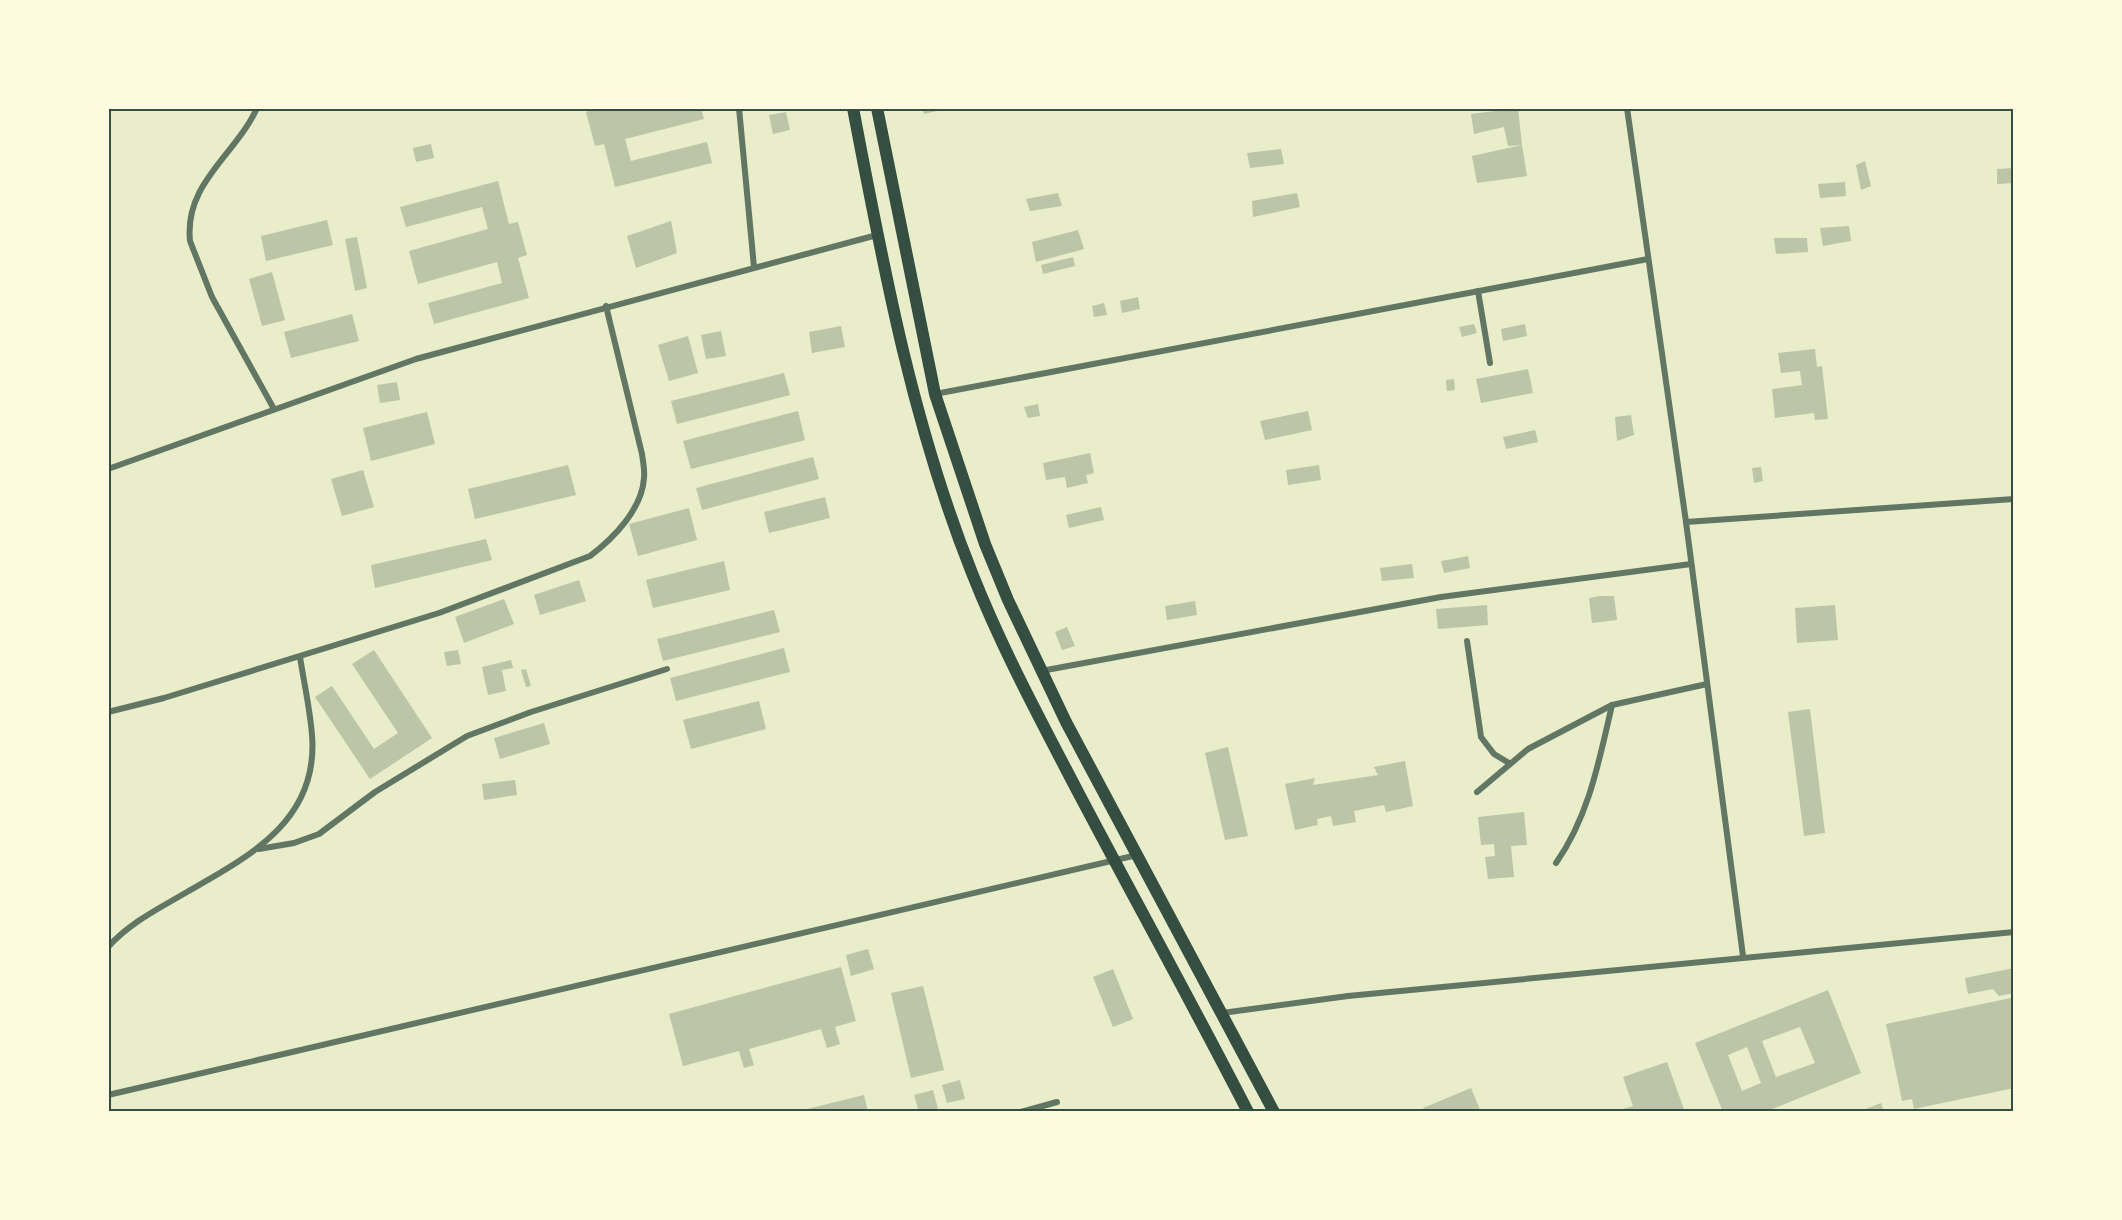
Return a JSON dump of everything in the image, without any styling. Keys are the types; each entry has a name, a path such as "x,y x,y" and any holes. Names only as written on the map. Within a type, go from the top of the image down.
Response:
{"main road":[{"path":"853,108 877,235 914,399 937,477 972,573 1006,652 1248,1112"},
{"path":"877,108 935,394 986,544 1040,671 1274,1112"}],"street":[{"path":"257,108 200,188 189,232 190,241 212,297 274,409"},
{"path":"739,108 754,267"},
{"path":"1627,108 1692,564 1743,956"},
{"path":"108,469 416,359 606,306 877,235"},
{"path":"935,394 1648,259"},
{"path":"1478,291 1490,363"},
{"path":"108,712 154,701 439,613 590,556 609,542 639,500 644,477 642,454 606,306"},
{"path":"1686,522 2014,500"},
{"path":"1040,671 1441,597 1692,564"},
{"path":"1467,642 1481,736 1494,754 1509,763"},
{"path":"108,947 135,921 258,849 292,815 304,795 311,769 312,736 300,657"},
{"path":"258,849 294,843 319,834 375,792 468,736 531,712 667,669"},
{"path":"1477,792 1528,749 1612,705 1707,684"},
{"path":"1556,863 1577,829 1592,790 1612,705"},
{"path":"108,1095 1115,862 1137,855"},
{"path":"1222,1012 1348,996 1743,956 2014,932"},
{"path":"1020,1112 1058,1102"}],"building":[{"path":"595,108 701,108 704,119 625,139 631,161 707,142 712,163 615,187 604,144 595,146 586,112"},
{"path":"922,108 945,108 945,109 924,114"},
{"path":"1518,108 1522,145 1508,146 1504,127 1474,134 1471,114"},
{"path":"786,112 790,130 773,134 769,115"},
{"path":"431,144 434,158 416,162 413,148"},
{"path":"1522,145 1527,176 1477,183 1472,156"},
{"path":"1281,149 1284,164 1250,168 1247,153"},
{"path":"1865,161 1871,186 1861,190 1856,165"},
{"path":"2014,168 2014,183 1997,184 1997,169"},
{"path":"498,181 509,224 518,222 527,255 518,258 529,298 434,324 428,303 502,283 497,262 418,284 409,251 488,229 482,207 406,227 400,207"},
{"path":"1845,182 1846,196 1820,198 1818,184"},
{"path":"1058,193 1062,206 1030,211 1026,199"},
{"path":"1297,193 1300,207 1253,217 1252,201"},
{"path":"327,220 333,245 266,261 261,236"},
{"path":"671,221 677,253 636,268 627,236"},
{"path":"1849,226 1851,241 1823,246 1820,228"},
{"path":"1078,230 1084,249 1036,262 1032,242"},
{"path":"357,237 367,288 355,291 345,239"},
{"path":"1774,238 1807,238 1808,252 1776,254"},
{"path":"1073,257 1075,266 1043,274 1041,265"},
{"path":"272,272 285,320 262,326 249,279"},
{"path":"1138,297 1140,309 1122,313 1120,301"},
{"path":"1104,303 1107,315 1094,317 1092,306"},
{"path":"352,314 359,341 291,358 284,332"},
{"path":"1474,324 1477,333 1462,337 1459,327"},
{"path":"1525,324 1527,336 1503,341 1501,329"},
{"path":"841,326 845,347 812,353 809,332"},
{"path":"721,331 726,356 706,359 701,335"},
{"path":"688,336 698,373 669,381 658,345"},
{"path":"1815,349 1817,367 1822,366 1828,419 1815,420 1814,413 1775,418 1772,389 1802,385 1800,371 1781,373 1778,353"},
{"path":"1528,369 1533,393 1481,403 1476,379"},
{"path":"784,373 790,395 677,424 671,401"},
{"path":"1454,379 1455,390 1447,391 1446,380"},
{"path":"397,382 400,400 380,403 377,385"},
{"path":"1038,404 1040,416 1028,418 1024,407"},
{"path":"798,411 805,440 691,469 683,441"},
{"path":"1308,411 1312,430 1265,440 1260,421"},
{"path":"427,412 435,444 371,461 363,428"},
{"path":"1631,415 1634,435 1617,441 1615,417"},
{"path":"1535,430 1538,442 1506,449 1503,437"},
{"path":"1090,453 1094,473 1086,475 1088,483 1067,488 1065,477 1046,480 1043,463"},
{"path":"813,457 819,479 702,510 696,488"},
{"path":"568,465 576,495 475,519 468,489"},
{"path":"1319,465 1321,480 1288,485 1286,470"},
{"path":"1761,467 1763,481 1754,483 1752,468"},
{"path":"363,470 374,507 342,516 331,479"},
{"path":"825,497 830,518 769,533 764,512"},
{"path":"1101,507 1104,520 1069,528 1066,515"},
{"path":"689,508 697,540 638,556 629,524"},
{"path":"486,539 492,560 375,588 371,565"},
{"path":"1468,556 1470,568 1444,573 1441,561"},
{"path":"724,561 730,590 653,608 646,580"},
{"path":"1412,564 1414,578 1382,581 1380,568"},
{"path":"579,580 586,601 540,615 534,595"},
{"path":"1614,596 1617,620 1592,623 1589,598"},
{"path":"504,599 514,624 464,643 455,617"},
{"path":"1195,601 1197,615 1167,620 1165,606"},
{"path":"1487,605 1488,625 1438,629 1436,609"},
{"path":"1835,605 1838,640 1797,643 1795,608"},
{"path":"774,610 780,632 663,661 657,639"},
{"path":"1067,627 1075,646 1062,650 1055,632"},
{"path":"784,648 790,672 676,701 670,678"},
{"path":"374,650 432,738 370,779 315,697 332,686 374,749 398,733 352,664"},
{"path":"458,650 461,664 447,666 444,652"},
{"path":"511,660 513,668 502,670 506,691 488,695 482,667"},
{"path":"526,669 531,686 526,687 521,670"},
{"path":"759,701 766,729 691,749 683,720"},
{"path":"1810,709 1825,833 1804,836 1788,712"},
{"path":"544,723 550,744 500,759 494,738"},
{"path":"1228,747 1248,836 1225,840 1205,753"},
{"path":"1405,761 1413,806 1386,812 1384,805 1354,811 1356,822 1333,826 1331,816 1317,819 1318,825 1295,830 1285,784 1315,778 1313,785 1378,775 1374,767"},
{"path":"515,780 517,795 484,800 482,784"},
{"path":"1524,812 1527,845 1511,846 1514,877 1488,879 1485,857 1495,856 1494,844 1481,845 1478,817"},
{"path":"868,949 874,969 851,976 846,955"},
{"path":"841,967 856,1021 835,1027 840,1044 827,1048 821,1029 749,1049 754,1065 744,1068 739,1051 683,1066 669,1014"},
{"path":"2014,968 2014,993 1999,996 1993,989 1968,994 1965,978"},
{"path":"1113,969 1133,1019 1113,1027 1093,977"},
{"path":"923,986 944,1070 911,1078 891,993"},
{"path":"1828,990 1861,1073 1765,1112 1723,1112 1695,1043","holes":["1800,1027 1815,1063 1776,1077 1762,1041","1747,1047 1761,1083 1742,1091 1728,1055"]},
{"path":"2011,998 2014,1014 2014,1088 1914,1109 1912,1099 1902,1101 1886,1024"},
{"path":"1667,1062 1685,1112 1624,1112 1623,1109 1633,1106 1623,1077"},
{"path":"960,1080 965,1099 947,1103 942,1085"},
{"path":"1471,1088 1481,1112 1425,1112 1423,1108"},
{"path":"933,1090 938,1109 919,1112 914,1095"},
{"path":"864,1095 868,1112 799,1112 799,1111"},
{"path":"1881,1103 1884,1112 1858,1112"}]}
